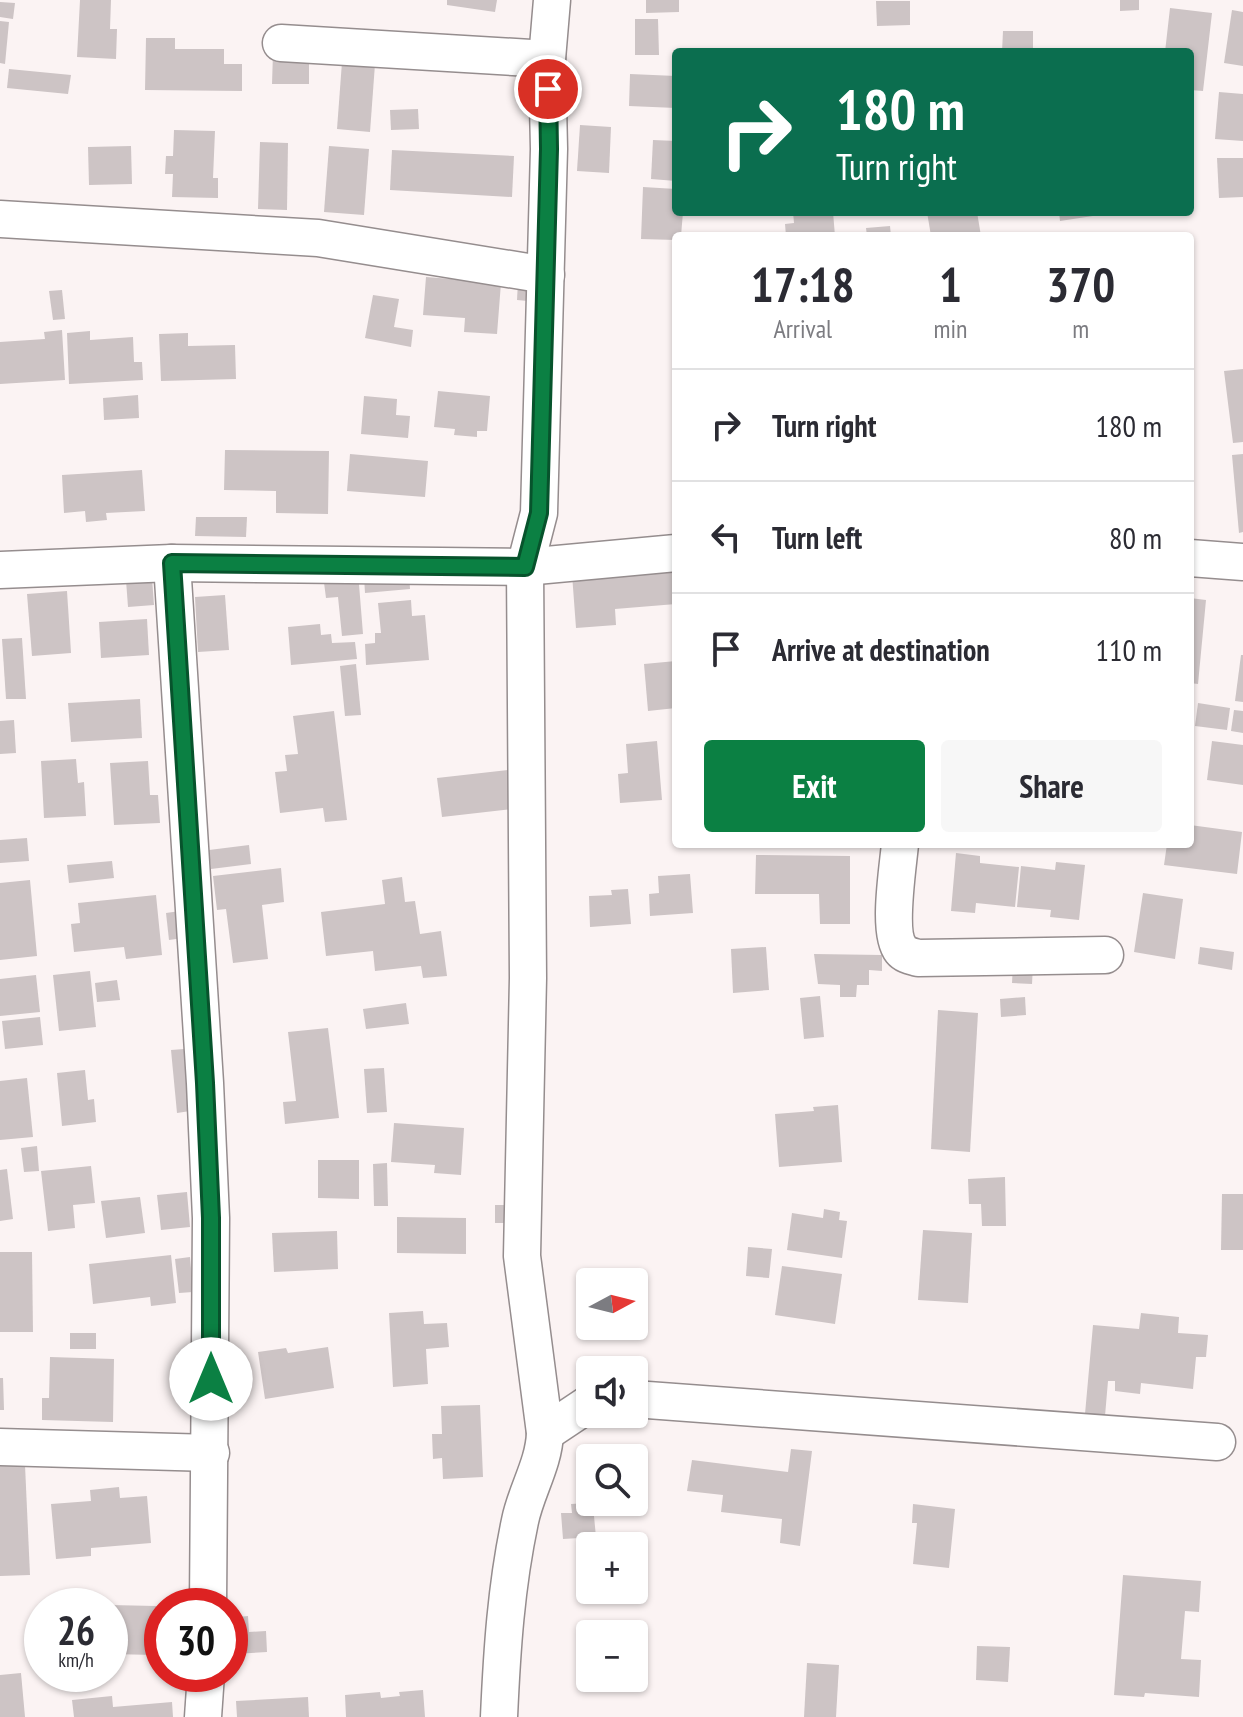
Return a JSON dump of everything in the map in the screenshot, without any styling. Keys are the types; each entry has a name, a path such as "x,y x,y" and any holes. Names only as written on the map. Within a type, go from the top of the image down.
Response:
{"street":[{"path":"499,1717 507,1591 521,1517 543,1452 545,1433 522,1256 528,978 525,567 539,513 549,149 547,59 552,0"},
{"path":"281,43 547,59"},
{"path":"0,219 318,238 546,275"},
{"path":"0,570 172,563 525,567 672,553"},
{"path":"1194,558 1243,562"},
{"path":"172,563 211,1218 208,1588"},
{"path":"900,848 894,930 900,949 906,955 918,958 1105,955"},
{"path":"648,1400 1217,1442"},
{"path":"545,1433 576,1412"},
{"path":"0,1447 211,1453"},
{"path":"203,1717 205,1692"}],"building":[{"path":"80,0 111,0 110,29 117,29 116,59 77,57"},
{"path":"447,0 497,0 495,12 447,5"},
{"path":"646,0 679,0 679,12 646,13"},
{"path":"1120,0 1139,0 1139,10 1120,11"},
{"path":"876,1 910,1 910,25 877,26"},
{"path":"0,2 15,3 13,19 0,17"},
{"path":"1170,8 1212,13 1203,91 1194,90 1194,48 1165,48"},
{"path":"1232,10 1243,12 1243,66 1224,63"},
{"path":"635,19 658,19 659,55 635,55"},
{"path":"0,21 9,22 5,64 0,63"},
{"path":"1003,31 1033,31 1033,48 1002,48"},
{"path":"146,38 175,38 175,49 224,49 224,64 242,64 242,91 145,90"},
{"path":"273,52 309,52 309,84 272,84"},
{"path":"342,62 375,64 370,132 337,129"},
{"path":"9,69 71,75 68,94 7,88"},
{"path":"630,74 672,76 672,108 629,106"},
{"path":"1219,92 1243,94 1243,141 1215,139"},
{"path":"418,109 419,129 391,130 390,110"},
{"path":"580,125 611,127 609,173 577,171"},
{"path":"174,130 215,131 213,178 218,178 218,198 172,197 173,174 165,174 166,156 173,156"},
{"path":"653,140 672,141 672,181 651,179"},
{"path":"260,142 288,143 287,210 258,209"},
{"path":"131,146 132,184 89,185 88,147"},
{"path":"329,146 369,149 364,215 324,212"},
{"path":"392,150 514,156 512,197 390,190"},
{"path":"1217,158 1243,158 1243,197 1219,198"},
{"path":"643,187 672,189 672,216 683,216 681,232 672,232 672,240 641,239"},
{"path":"793,216 833,216 835,232 786,232 785,224 794,223"},
{"path":"928,216 978,216 980,232 930,232"},
{"path":"1059,216 1093,216 1060,221"},
{"path":"890,226 891,232 866,232 866,228"},
{"path":"426,277 501,283 497,334 464,332 465,318 423,315"},
{"path":"518,281 539,302 517,300"},
{"path":"62,290 65,319 53,320 49,291"},
{"path":"373,295 399,299 394,327 413,330 411,347 365,338"},
{"path":"62,330 65,380 0,384 0,342 45,339 44,332"},
{"path":"90,331 90,340 133,337 134,362 142,362 143,380 69,384 67,333"},
{"path":"188,333 188,346 235,345 236,379 161,381 159,334"},
{"path":"1243,369 1243,442 1233,443 1224,371"},
{"path":"438,391 490,396 487,431 477,431 477,437 454,435 455,429 434,427"},
{"path":"138,395 139,418 104,420 103,398"},
{"path":"364,396 397,399 396,415 410,416 408,438 361,434"},
{"path":"225,450 329,451 328,514 276,513 276,491 224,490"},
{"path":"350,454 428,461 425,497 347,491"},
{"path":"1243,454 1243,532 1239,533 1232,455"},
{"path":"142,470 145,511 106,513 107,520 86,522 85,511 64,513 62,475"},
{"path":"196,517 247,517 246,537 195,536"},
{"path":"672,566 672,604 615,609 616,625 576,628 572,574"},
{"path":"358,572 363,634 342,636 338,597 326,598 323,575"},
{"path":"409,572 410,589 365,593 364,576"},
{"path":"152,578 154,605 128,607 126,580"},
{"path":"67,591 71,653 32,656 27,594"},
{"path":"225,595 229,650 198,652 195,597"},
{"path":"1194,598 1206,600 1198,684 1194,684"},
{"path":"411,600 412,616 425,615 429,660 366,665 365,644 375,643 375,633 381,633 378,603"},
{"path":"147,619 149,655 101,658 99,622"},
{"path":"320,624 321,635 331,634 332,643 355,642 357,659 291,665 288,627"},
{"path":"22,638 26,699 6,699 2,639"},
{"path":"1243,655 1243,702 1235,701"},
{"path":"672,661 672,708 648,711 644,664"},
{"path":"356,664 361,715 345,716 340,666"},
{"path":"140,699 142,738 71,742 68,703"},
{"path":"1198,703 1230,708 1227,730 1195,726"},
{"path":"1234,710 1243,711 1243,733 1231,731"},
{"path":"334,711 347,820 325,822 323,808 280,813 275,772 287,771 285,755 298,754 293,716"},
{"path":"14,720 16,753 0,754 0,721"},
{"path":"657,741 662,800 620,803 618,774 628,773 626,744"},
{"path":"1212,741 1243,745 1243,785 1207,780"},
{"path":"76,759 78,783 84,782 86,816 44,818 41,761"},
{"path":"148,761 150,795 158,795 160,823 114,825 110,763"},
{"path":"508,770 512,809 442,817 437,778"},
{"path":"1194,826 1242,832 1237,874 1164,865 1166,848 1194,848"},
{"path":"27,838 29,861 0,863 0,840"},
{"path":"249,845 251,864 211,869 209,850"},
{"path":"956,853 980,856 980,863 1019,867 1015,907 976,903 975,913 951,911"},
{"path":"756,855 850,856 850,924 820,924 819,894 755,894"},
{"path":"112,861 114,878 69,883 67,865"},
{"path":"1056,862 1085,865 1079,920 1050,917 1051,910 1017,907 1021,866 1055,870"},
{"path":"281,868 284,902 262,905 268,959 233,963 226,909 217,910 213,876"},
{"path":"690,874 693,913 650,916 649,894 659,893 658,876"},
{"path":"402,877 405,902 415,901 420,934 441,931 447,976 423,978 421,966 375,971 373,951 326,956 321,912 385,904 382,880"},
{"path":"30,880 37,956 0,960 0,883"},
{"path":"628,889 631,924 590,927 589,896 612,895 611,890"},
{"path":"1143,893 1183,899 1175,959 1134,952"},
{"path":"156,895 162,955 126,959 124,947 74,952 71,924 80,923 78,903"},
{"path":"180,911 183,938 169,940 166,913"},
{"path":"766,947 769,990 733,993 731,949"},
{"path":"1200,947 1234,952 1232,970 1198,964"},
{"path":"814,954 882,955 882,971 869,970 869,985 857,985 856,997 840,997 840,985 818,984"},
{"path":"1013,964 1033,965 1032,984 1012,983"},
{"path":"90,971 96,1027 59,1031 53,975"},
{"path":"36,975 40,1012 0,1016 0,979"},
{"path":"117,980 120,1000 97,1002 95,983"},
{"path":"820,996 824,1037 804,1039 800,998"},
{"path":"1025,997 1026,1015 1001,1017 1000,999"},
{"path":"406,1003 409,1024 366,1029 363,1009"},
{"path":"938,1010 978,1013 970,1152 931,1149"},
{"path":"40,1017 43,1045 5,1049 2,1021"},
{"path":"328,1028 339,1118 285,1124 283,1102 296,1101 288,1032"},
{"path":"184,1049 190,1111 177,1113 171,1050"},
{"path":"384,1068 387,1112 367,1113 364,1069"},
{"path":"85,1070 88,1100 94,1099 96,1122 62,1126 57,1073"},
{"path":"27,1078 33,1137 0,1140 0,1081"},
{"path":"838,1105 842,1162 779,1167 775,1114 814,1111 813,1107"},
{"path":"394,1123 464,1128 461,1175 434,1173 435,1165 391,1162"},
{"path":"37,1146 39,1171 24,1172 21,1148"},
{"path":"318,1160 359,1160 359,1199 318,1198"},
{"path":"387,1163 388,1206 374,1206 373,1164"},
{"path":"91,1166 95,1203 73,1205 75,1228 48,1231 41,1171"},
{"path":"7,1169 13,1219 0,1221 0,1170"},
{"path":"1005,1177 1006,1226 982,1226 981,1204 969,1204 968,1179"},
{"path":"187,1192 190,1227 161,1230 157,1195"},
{"path":"1222,1194 1243,1194 1243,1250 1221,1250"},
{"path":"140,1197 145,1233 106,1238 101,1201"},
{"path":"495,1205 515,1205 515,1223 495,1223"},
{"path":"824,1209 840,1212 839,1220 847,1221 842,1258 787,1250 792,1213 823,1218"},
{"path":"397,1217 466,1218 466,1254 397,1253"},
{"path":"923,1230 972,1233 968,1303 918,1300"},
{"path":"337,1231 338,1269 274,1272 272,1233"},
{"path":"748,1247 772,1249 769,1278 746,1276"},
{"path":"0,1252 32,1252 33,1332 0,1332"},
{"path":"171,1255 176,1303 151,1306 150,1297 93,1304 89,1264"},
{"path":"190,1257 193,1292 179,1293 175,1259"},
{"path":"782,1266 842,1274 835,1324 775,1315"},
{"path":"423,1311 424,1324 447,1323 449,1347 426,1349 428,1384 393,1387 389,1313"},
{"path":"1141,1313 1179,1317 1178,1333 1208,1335 1206,1357 1196,1357 1193,1389 1141,1383 1140,1394 1115,1391 1115,1381 1108,1381 1105,1416 1085,1414 1093,1325 1139,1329"},
{"path":"70,1333 96,1333 96,1349 70,1349"},
{"path":"328,1347 334,1388 265,1399 258,1352 286,1348 288,1353"},
{"path":"50,1357 114,1359 113,1422 42,1420 42,1398 49,1398"},
{"path":"0,1378 3,1378 4,1410 0,1410"},
{"path":"480,1405 483,1477 443,1479 442,1458 433,1459 432,1434 442,1434 441,1406"},
{"path":"791,1449 812,1451 800,1546 780,1543 782,1519 721,1512 723,1495 687,1491 692,1460 788,1472"},
{"path":"25,1465 30,1575 0,1576 0,1466"},
{"path":"119,1487 120,1498 147,1496 151,1543 91,1548 91,1556 56,1559 51,1504 91,1501 90,1490"},
{"path":"571,1504 576,1504 576,1516 594,1516 596,1532 576,1532 576,1538 563,1539 561,1513 572,1513"},
{"path":"913,1504 955,1509 949,1568 913,1564 917,1523 912,1523"},
{"path":"1123,1575 1201,1581 1199,1612 1185,1611 1181,1659 1201,1660 1199,1697 1145,1693 1144,1697 1114,1695"},
{"path":"128,1605 144,1606 144,1655 128,1654"},
{"path":"248,1616 249,1632 266,1631 267,1652 248,1653"},
{"path":"977,1646 1010,1647 1008,1682 976,1680"},
{"path":"807,1663 839,1665 836,1717 804,1717"},
{"path":"21,1673 25,1717 0,1717 0,1675"},
{"path":"423,1690 425,1717 346,1717 345,1695 380,1692 381,1698 400,1696 399,1692"},
{"path":"112,1696 113,1707 172,1702 173,1717 74,1717 72,1700"},
{"path":"308,1697 309,1717 237,1717 236,1701"}],"route":[{"path":"211,1379 211,1218 205,1083 172,563 525,567 539,513 548,89"}]}
